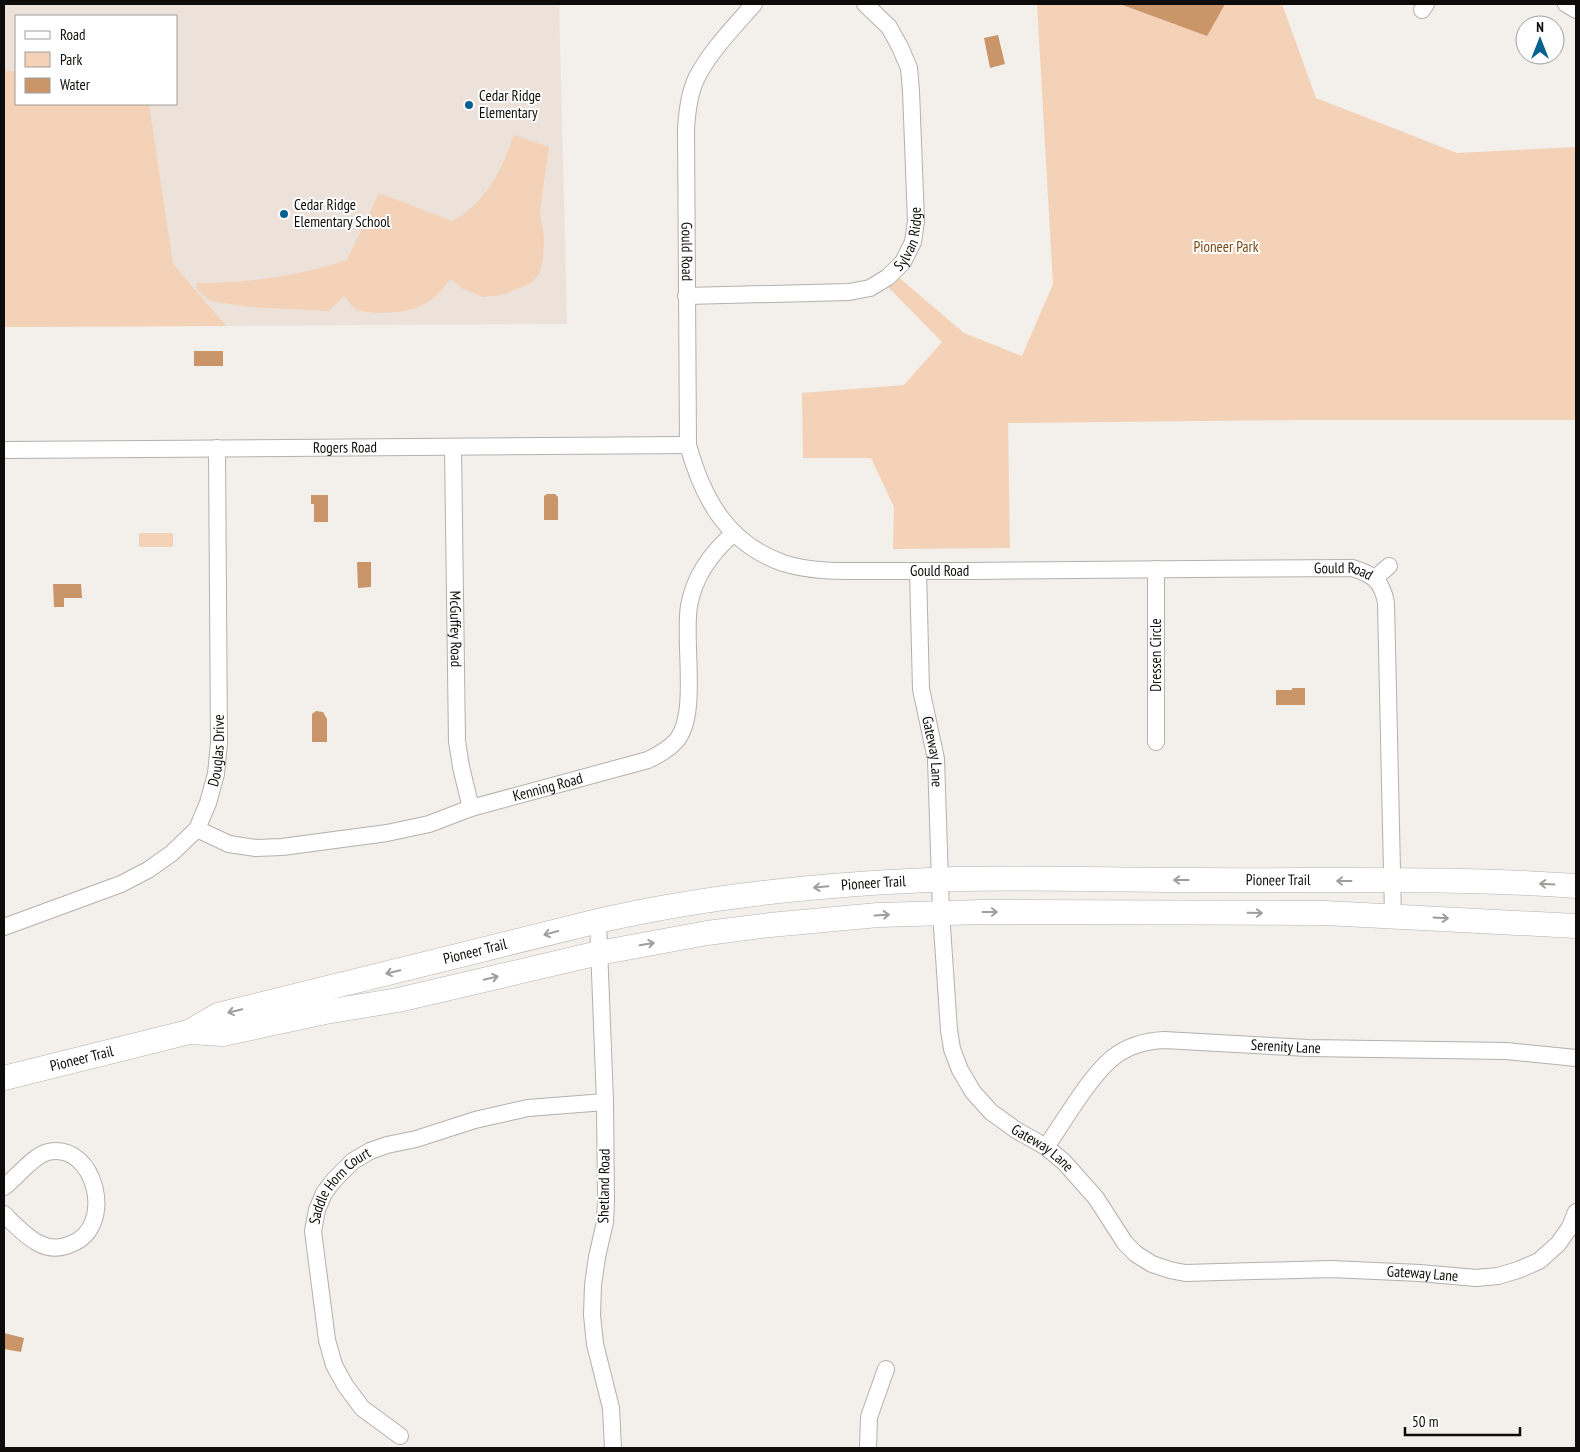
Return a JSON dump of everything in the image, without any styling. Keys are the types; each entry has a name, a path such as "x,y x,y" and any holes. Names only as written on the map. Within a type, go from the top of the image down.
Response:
{"main road":[{"name":"Pioneer Trail","path":"4,1078 189,1032 218,1015 598,921 632,913 764,893 848,885 940,880 1392,880 1576,886"},
{"name":"Pioneer Trail","path":"189,1032 223,1034 325,1012 398,1000 599,953 707,933 878,915 941,912 1206,912 1393,916 1576,926"}],"street":[{"name":"Gould Road","path":"754,4 710,56 697,78 688,103 686,130 688,445 696,472 708,499 720,518 734,533 755,549 783,562 810,569 918,571 1352,568 1364,571 1375,578 1384,590 1386,602 1393,916"},
{"name":"Sylvan Ridge","path":"686,296 849,292 870,288 888,277 903,262 913,242 916,221 909,68 889,27 866,4"},
{"path":"1566,4 1576,10"},
{"name":"Rogers Road","path":"4,450 688,445"},
{"name":"Douglas Drive","path":"4,927 121,884 148,870 172,853 197,829 208,803 216,774 219,743 217,448"},
{"name":"McGuffey Road","path":"453,448 455,714 461,767 471,808"},
{"name":"Kenning Road","path":"197,829 230,844 256,848 282,848 396,831 429,824 471,808 648,760 663,752 677,740 685,725 688,707 689,606 706,564 720,545 734,533"},
{"path":"1375,578 1389,566"},
{"name":"Dressen Circle","path":"1156,569 1156,742"},
{"name":"Gateway Lane","path":"918,571 921,689 936,759 941,912 948,1030 952,1049 960,1070 973,1092 991,1112 1016,1130 1046,1147 1064,1162 1096,1198 1125,1244 1152,1264 1185,1273 1332,1269 1476,1278 1498,1276 1539,1261 1558,1244 1570,1227 1576,1212"},
{"name":"Shetland Road","path":"598,921 604,1102 605,1222 597,1257 592,1315 595,1344 611,1408 613,1448"},
{"name":"Serenity Lane","path":"1046,1147 1095,1074 1117,1054 1131,1046 1147,1041 1164,1040 1308,1048 1506,1051 1576,1058"},
{"name":"Saddle Horn Court","path":"400,1436 362,1408 334,1365 327,1340 313,1231 317,1210 324,1193 352,1160 387,1145 416,1139 475,1120 528,1108 604,1102"},
{"path":"4,1187 37,1157 48,1152 69,1154 80,1160 87,1169 96,1192 97,1207 95,1222 88,1233 76,1242 64,1247 51,1248 38,1243 24,1233 4,1214"},
{"path":"868,1448 869,1418 886,1369"}],"shaded area":[{"name":"Cedar Ridge Elementary School","path":"4,4 559,4 567,324 4,327"}],"green space":[{"name":"Pioneer Park","path":"1037,4 1282,4 1316,98 1457,153 1576,147 1576,420 1008,423 1010,548 893,549 894,507 871,458 803,458 802,393 904,385 942,342 886,285 896,275 964,333 1022,356 1053,284"},
{"path":"4,70 15,72 15,105 149,105 173,264 226,326 4,327"},
{"path":"514,135 549,147 540,211 544,238 543,259 540,272 533,282 502,295 483,297 463,289 451,279 430,301 412,309 386,313 358,310 344,296 329,311 250,307 210,301 197,290 196,283 273,278 329,266 347,260 379,193 452,221 475,205 484,195 504,161"},
{"path":"139,533 173,533 173,547 139,547"}],"water":[{"path":"1120,4 1225,4 1207,36"},
{"path":"998,35 1005,64 990,68 984,38"},
{"path":"194,351 223,351 223,366 194,366"},
{"path":"555,494 558,497 558,520 544,520 544,496"},
{"path":"311,495 328,495 328,522 314,522 314,504 311,504"},
{"path":"357,562 371,562 371,587 358,588"},
{"path":"53,584 81,584 82,598 64,598 64,607 54,607"},
{"path":"1292,688 1305,688 1305,705 1276,705 1276,690 1292,690"},
{"path":"316,711 323,712 327,719 327,742 312,742 312,714"},
{"path":"4,1333 24,1338 21,1352 4,1349"}],"place":[{"name":"Cedar Ridge Elementary","path":"469,105"},
{"name":"Cedar Ridge Elementary School","path":"284,214"}]}
